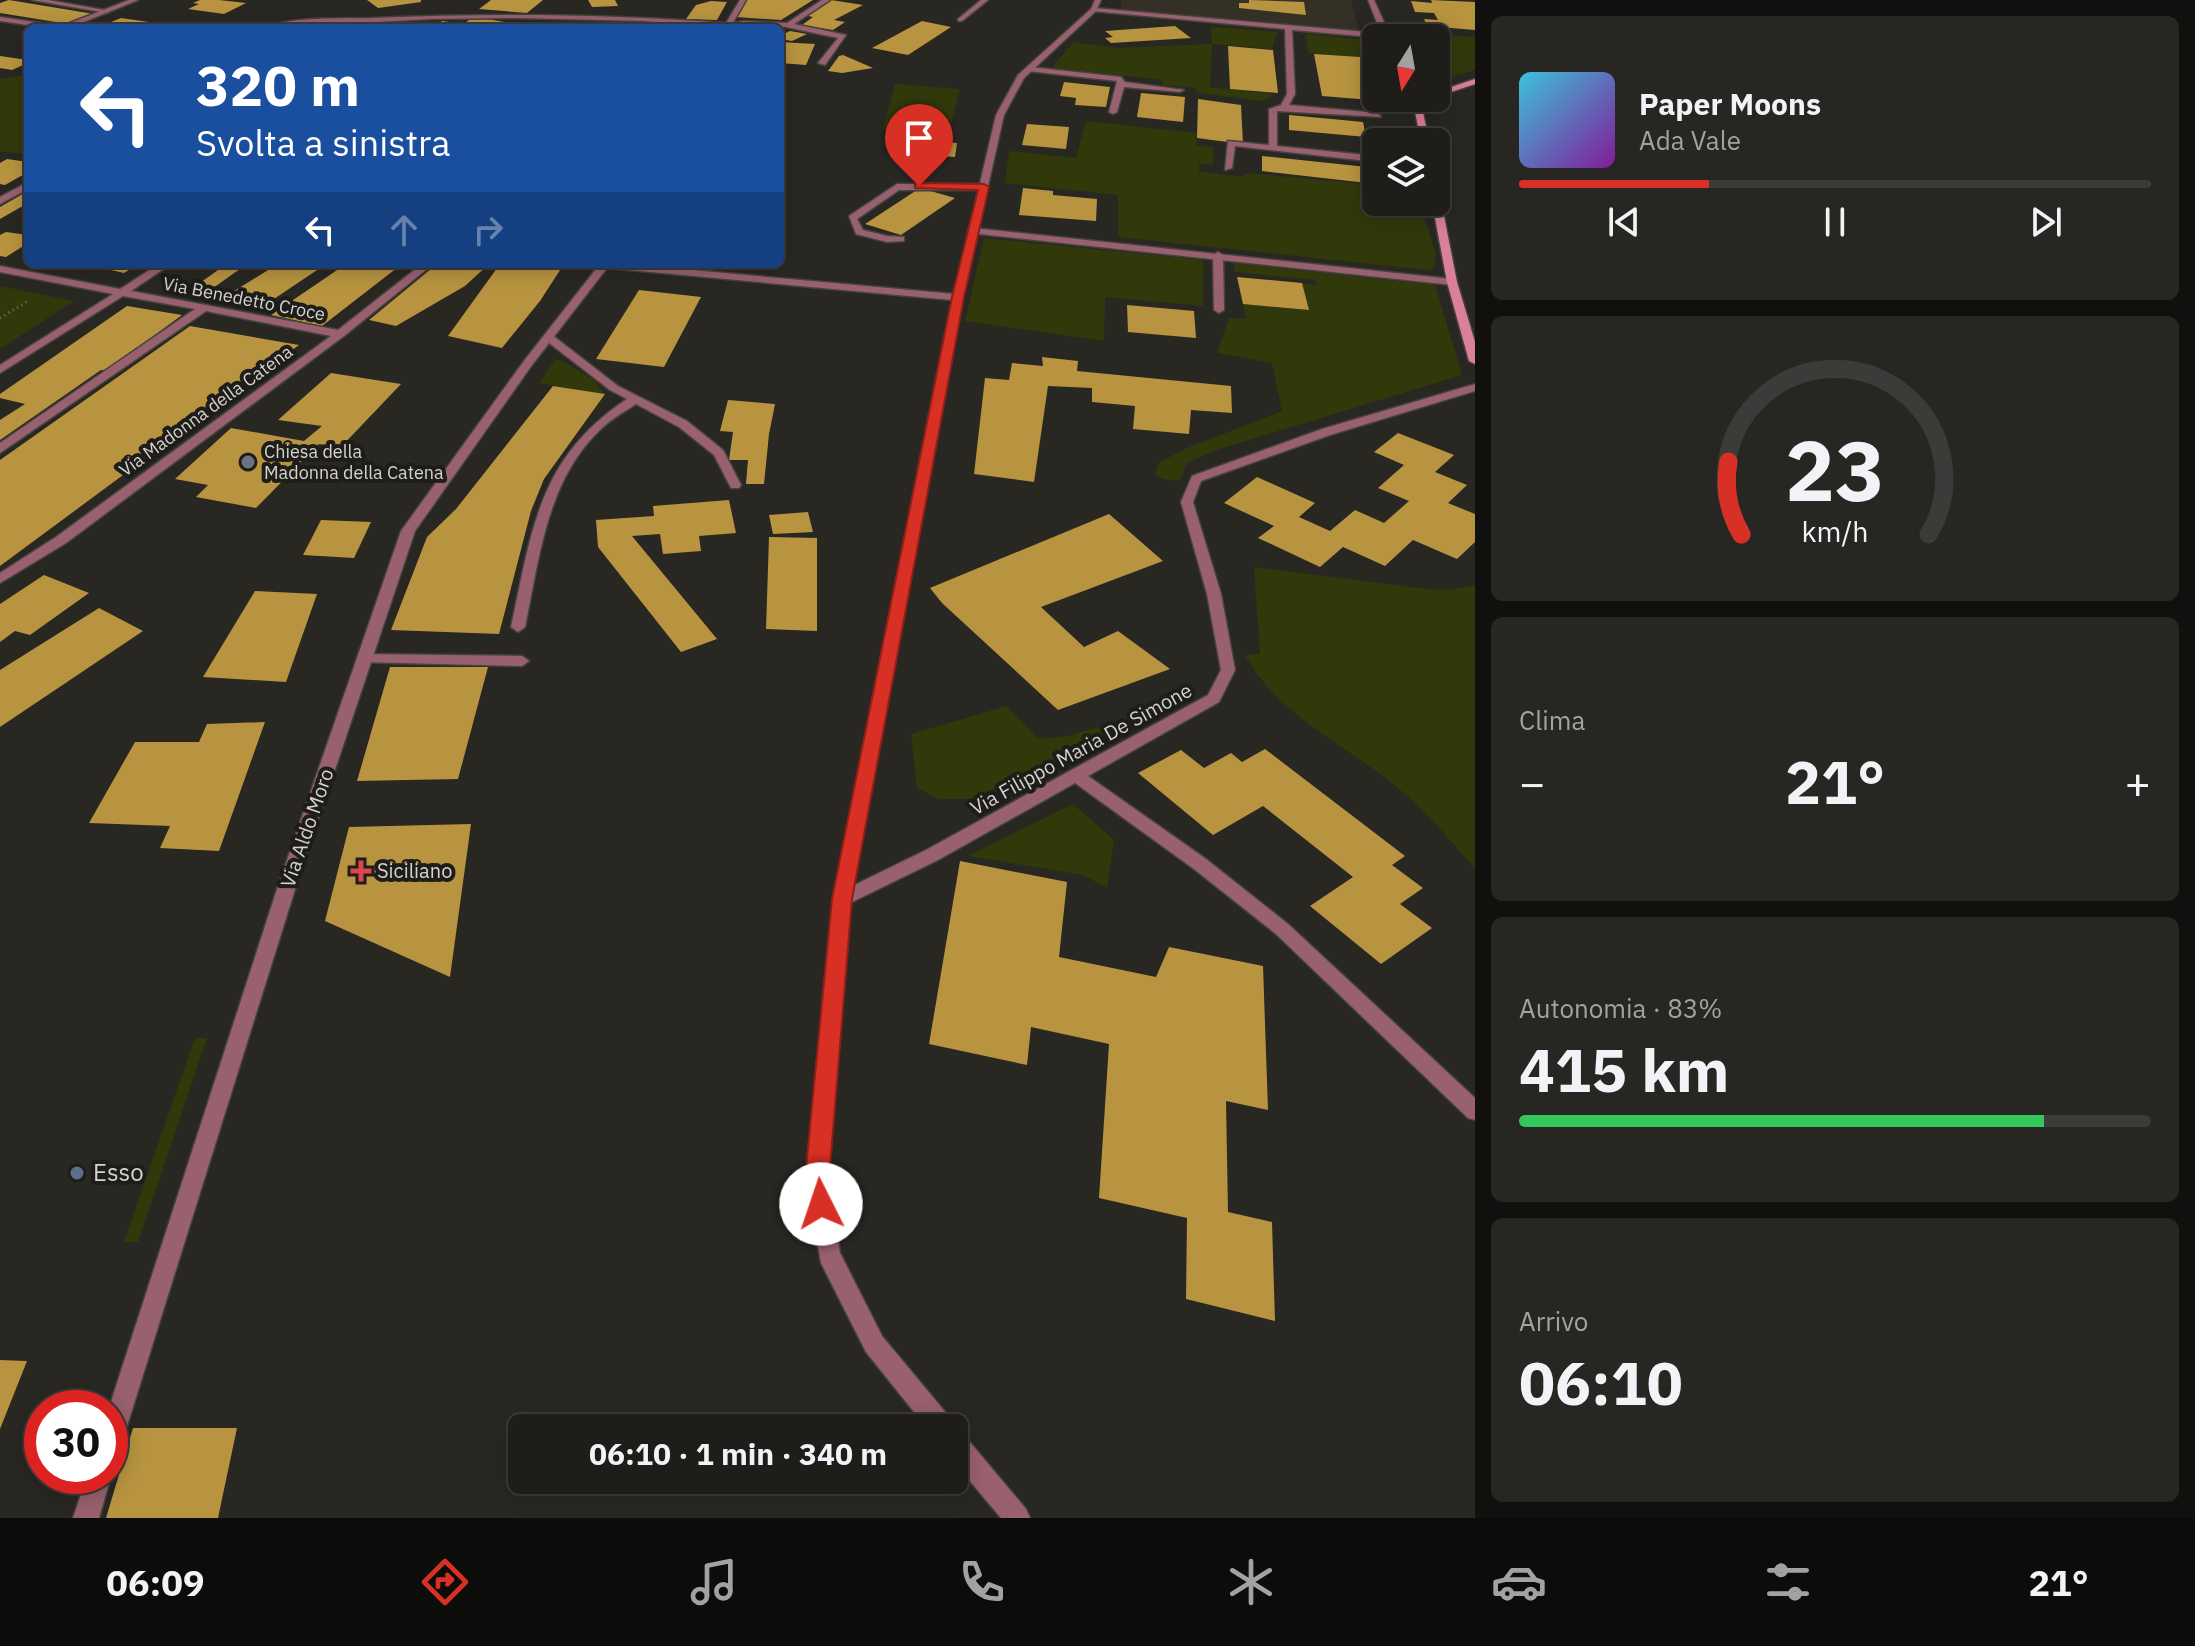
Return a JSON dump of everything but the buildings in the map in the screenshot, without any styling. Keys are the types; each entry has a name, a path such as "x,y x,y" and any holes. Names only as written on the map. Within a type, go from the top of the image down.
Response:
{"main road":[{"path":"1450,91 1475,81"},
{"path":"1439,216 1452,282 1475,361"}],"street":[{"path":"35,0 107,11"},
{"path":"73,24 135,0"},
{"path":"729,24 743,0"},
{"path":"790,23 827,0"},
{"path":"960,20 985,0"},
{"path":"1371,0 1381,24"},
{"path":"931,1414 874,1344 829,1255 817,1179 842,899 958,297 1000,115 1021,77 1096,5 1362,34"},
{"path":"453,16 463,9"},
{"path":"328,24 453,16 584,16 688,24"},
{"path":"430,24 434,17"},
{"path":"0,19 35,24"},
{"path":"750,24 790,23 843,37 822,63"},
{"path":"1284,107 1291,94 1288,27"},
{"path":"1030,69 1121,79 1113,112"},
{"path":"1121,84 1180,90"},
{"path":"1273,148 1273,109 1284,107 1378,115"},
{"path":"1228,168 1231,143 1362,158"},
{"path":"0,201 24,187"},
{"path":"901,239 859,232 852,218 897,187 984,187"},
{"path":"973,231 1452,282"},
{"path":"1218,255 1219,310"},
{"path":"0,370 160,268"},
{"name":"Via Madonna della Catena","path":"0,579 61,540 340,334 423,268"},
{"name":"Via Aldo Moro","path":"127,1390 288,883 408,531 548,337 602,268"},
{"path":"645,268 958,297"},
{"name":"Via Benedetto Croce","path":"0,269 340,334"},
{"path":"0,449 205,307"},
{"path":"548,337 634,400 683,424 719,453 735,485"},
{"name":"Via Filippo Maria De Simone","path":"842,899 932,855 1214,698 1228,670 1214,594 1187,502 1196,479 1326,432 1475,387"},
{"path":"518,627 543,515 568,461 594,428 634,400"},
{"path":"364,659 522,661"},
{"path":"1077,776 1200,864 1282,929 1475,1111"},
{"path":"968,1460 1017,1518"},
{"path":"86,1518 93,1494"}],"path":[{"path":"0,318 34,297"}],"shaded area":[{"path":"1122,0 1351,0 1359,30 1120,10"}],"green space":[{"path":"1211,27 1277,32 1272,49 1212,44"},
{"path":"1306,34 1362,39 1362,58 1308,53"},
{"path":"1450,35 1475,37 1475,70 1450,78"},
{"path":"1073,42 1117,48 1212,44 1210,87 1274,94 1263,101 1198,93 1195,88 1162,85 1163,80 1052,68"},
{"path":"24,75 24,154 0,152 0,79"},
{"path":"895,84 960,89 948,134 883,129"},
{"path":"1086,121 1197,133 1196,146 1213,147 1213,165 1199,163 1199,171 1241,177 1247,173 1362,184 1362,216 1424,216 1435,252 1435,267 1430,270 1118,237 1118,195 1005,183 1009,151 1076,158"},
{"path":"984,238 1203,260 1203,306 1105,297 1104,341 965,321"},
{"path":"1233,263 1435,285 1462,375 1216,450 1187,463 1180,481 1163,479 1155,474 1159,463 1182,450 1282,411 1272,363 1217,353 1229,318 1246,319 1243,304 1308,310 1302,283 1317,285 1315,280 1235,272"},
{"path":"0,286 74,301 0,349"},
{"path":"555,360 561,360 594,380 605,394 539,383"},
{"path":"1254,567 1425,589 1452,590 1475,585 1475,869 1409,798 1308,723 1258,675 1245,655 1260,654"},
{"path":"1007,706 1038,739 1069,736 1153,711 972,799 938,799 917,788 911,734"},
{"path":"1073,804 1114,840 1107,888 1083,875 968,856"},
{"path":"195,1038 207,1038 138,1242 124,1242"}],"place":[{"name":"Chiesa della Madonna della Catena","path":"248,462"},
{"name":"Siciliano","path":"361,871"},
{"name":"Esso","path":"77,1173"}],"route":[{"path":"821,1204 817,1179 842,899 958,297 984,187 919,186"}]}
